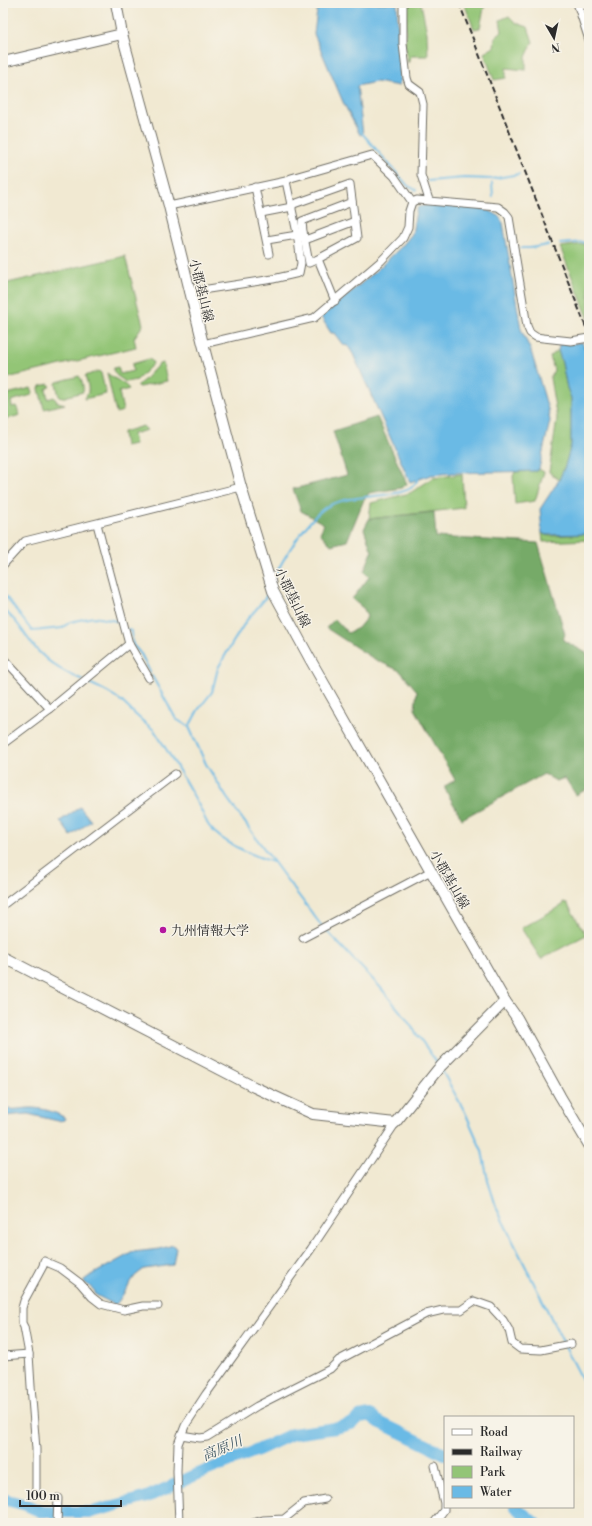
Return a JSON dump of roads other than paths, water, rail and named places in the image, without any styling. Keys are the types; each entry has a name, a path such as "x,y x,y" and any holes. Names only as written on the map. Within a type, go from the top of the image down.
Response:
{"main road":[{"name":"小郡基山線","path":"116,3 122,34 169,206 202,344 241,486 272,590 310,660 589,1145"},
{"path":"3,62 122,34"},
{"path":"3,957 254,1087 313,1114 395,1123 440,1068 505,1001"}],"street":[{"path":"403,3 403,44 407,78 409,84 420,92 423,104 421,175 429,200"},
{"path":"577,3 589,40"},
{"path":"169,206 286,181 291,178 372,155 394,176 412,202"},
{"path":"189,292 273,279 299,273 302,263 299,233 291,206 286,181"},
{"path":"261,213 291,206 350,184 357,238 309,263 305,240 299,233"},
{"path":"255,187 270,254"},
{"path":"412,202 417,200 429,200 498,207 505,212 509,217 526,326 530,333 536,337 571,341 589,338"},
{"path":"299,233 302,221 352,202"},
{"path":"202,344 314,318 335,302 382,261 403,238 408,227 409,211 412,202"},
{"path":"305,240 355,221"},
{"path":"267,240 299,233"},
{"path":"318,259 335,302"},
{"path":"3,564 25,541 97,524 241,486"},
{"path":"97,524 129,644 149,678"},
{"path":"3,744 50,709 129,644"},
{"path":"3,658 50,709"},
{"path":"3,906 175,774"},
{"path":"303,938 431,871"},
{"path":"178,1523 178,1444 185,1426 206,1394 311,1249 404,1111"},
{"path":"34,1494 36,1490 36,1449 28,1354 24,1327 22,1323 22,1308 24,1301 43,1266 44,1261 60,1268 80,1283 92,1297 101,1304 124,1310 143,1306 158,1306"},
{"path":"181,1435 200,1438 207,1437 239,1416 330,1369 339,1360 426,1314 443,1310 461,1310 474,1301 491,1307 504,1320 509,1330 512,1343 520,1349 541,1350 571,1344"},
{"path":"3,1356 28,1354"},
{"path":"434,1523 444,1510 436,1466"},
{"path":"58,1498 58,1523"},
{"path":"253,1523 263,1520 284,1519 304,1503 325,1499"}],"water":[{"path":"318,3 397,3 400,76 399,86 376,82 357,86 363,134 360,135 343,102 314,34"},
{"path":"427,205 483,209 497,215 503,223 521,329 531,351 548,409 550,421 539,469 536,471 452,473 431,475 410,482 353,354 348,346 343,345 334,333 331,333 321,317 375,272 402,246 412,234 418,207"},
{"path":"582,342 589,359 589,534 546,535 542,533 540,509 559,480 571,445 571,398 567,388 558,350 560,343 571,344"},
{"path":"80,807 91,821 71,836 60,821"},
{"path":"3,1108 40,1109 53,1112 65,1118 64,1120 58,1121 28,1114 3,1116"},
{"path":"173,1245 176,1247 173,1265 144,1269 135,1276 115,1305 96,1295 94,1290 83,1281 133,1252 160,1249"}],"waterway":[{"path":"361,132 408,186 416,190"},
{"path":"428,181 464,178 491,179 519,174"},
{"path":"492,183 493,197"},
{"path":"560,244 585,242 589,245"},
{"path":"520,248 548,245"},
{"path":"273,580 297,538 322,510 336,502 344,500 393,494 404,491 412,487 417,481 417,477"},
{"path":"189,727 198,710 212,692 218,668 230,647 246,621 264,600 269,590"},
{"path":"3,593 32,631 62,628 70,622 93,617 117,621 121,624"},
{"path":"3,610 14,619 34,647 44,657 60,669 83,680"},
{"path":"128,629 131,631 133,645 141,654 150,672"},
{"path":"152,676 176,719 189,727 206,764 227,798 284,876 321,925 380,987 404,1016 438,1064"},
{"path":"87,682 117,698 154,730 166,748 209,826 214,832 238,848 273,862"},
{"path":"441,1069 465,1112 482,1151 488,1181 497,1209 589,1393"},
{"name":"高原川","path":"3,1499 26,1505 42,1512 92,1512 147,1497 292,1434 336,1428 351,1424 360,1417 370,1415 377,1421 444,1454"},
{"name":"高原川","path":"516,1508 535,1523"}],"railway":[{"path":"459,3 589,335"}],"place":[{"name":"九州情報大学","path":"163,930"}]}
